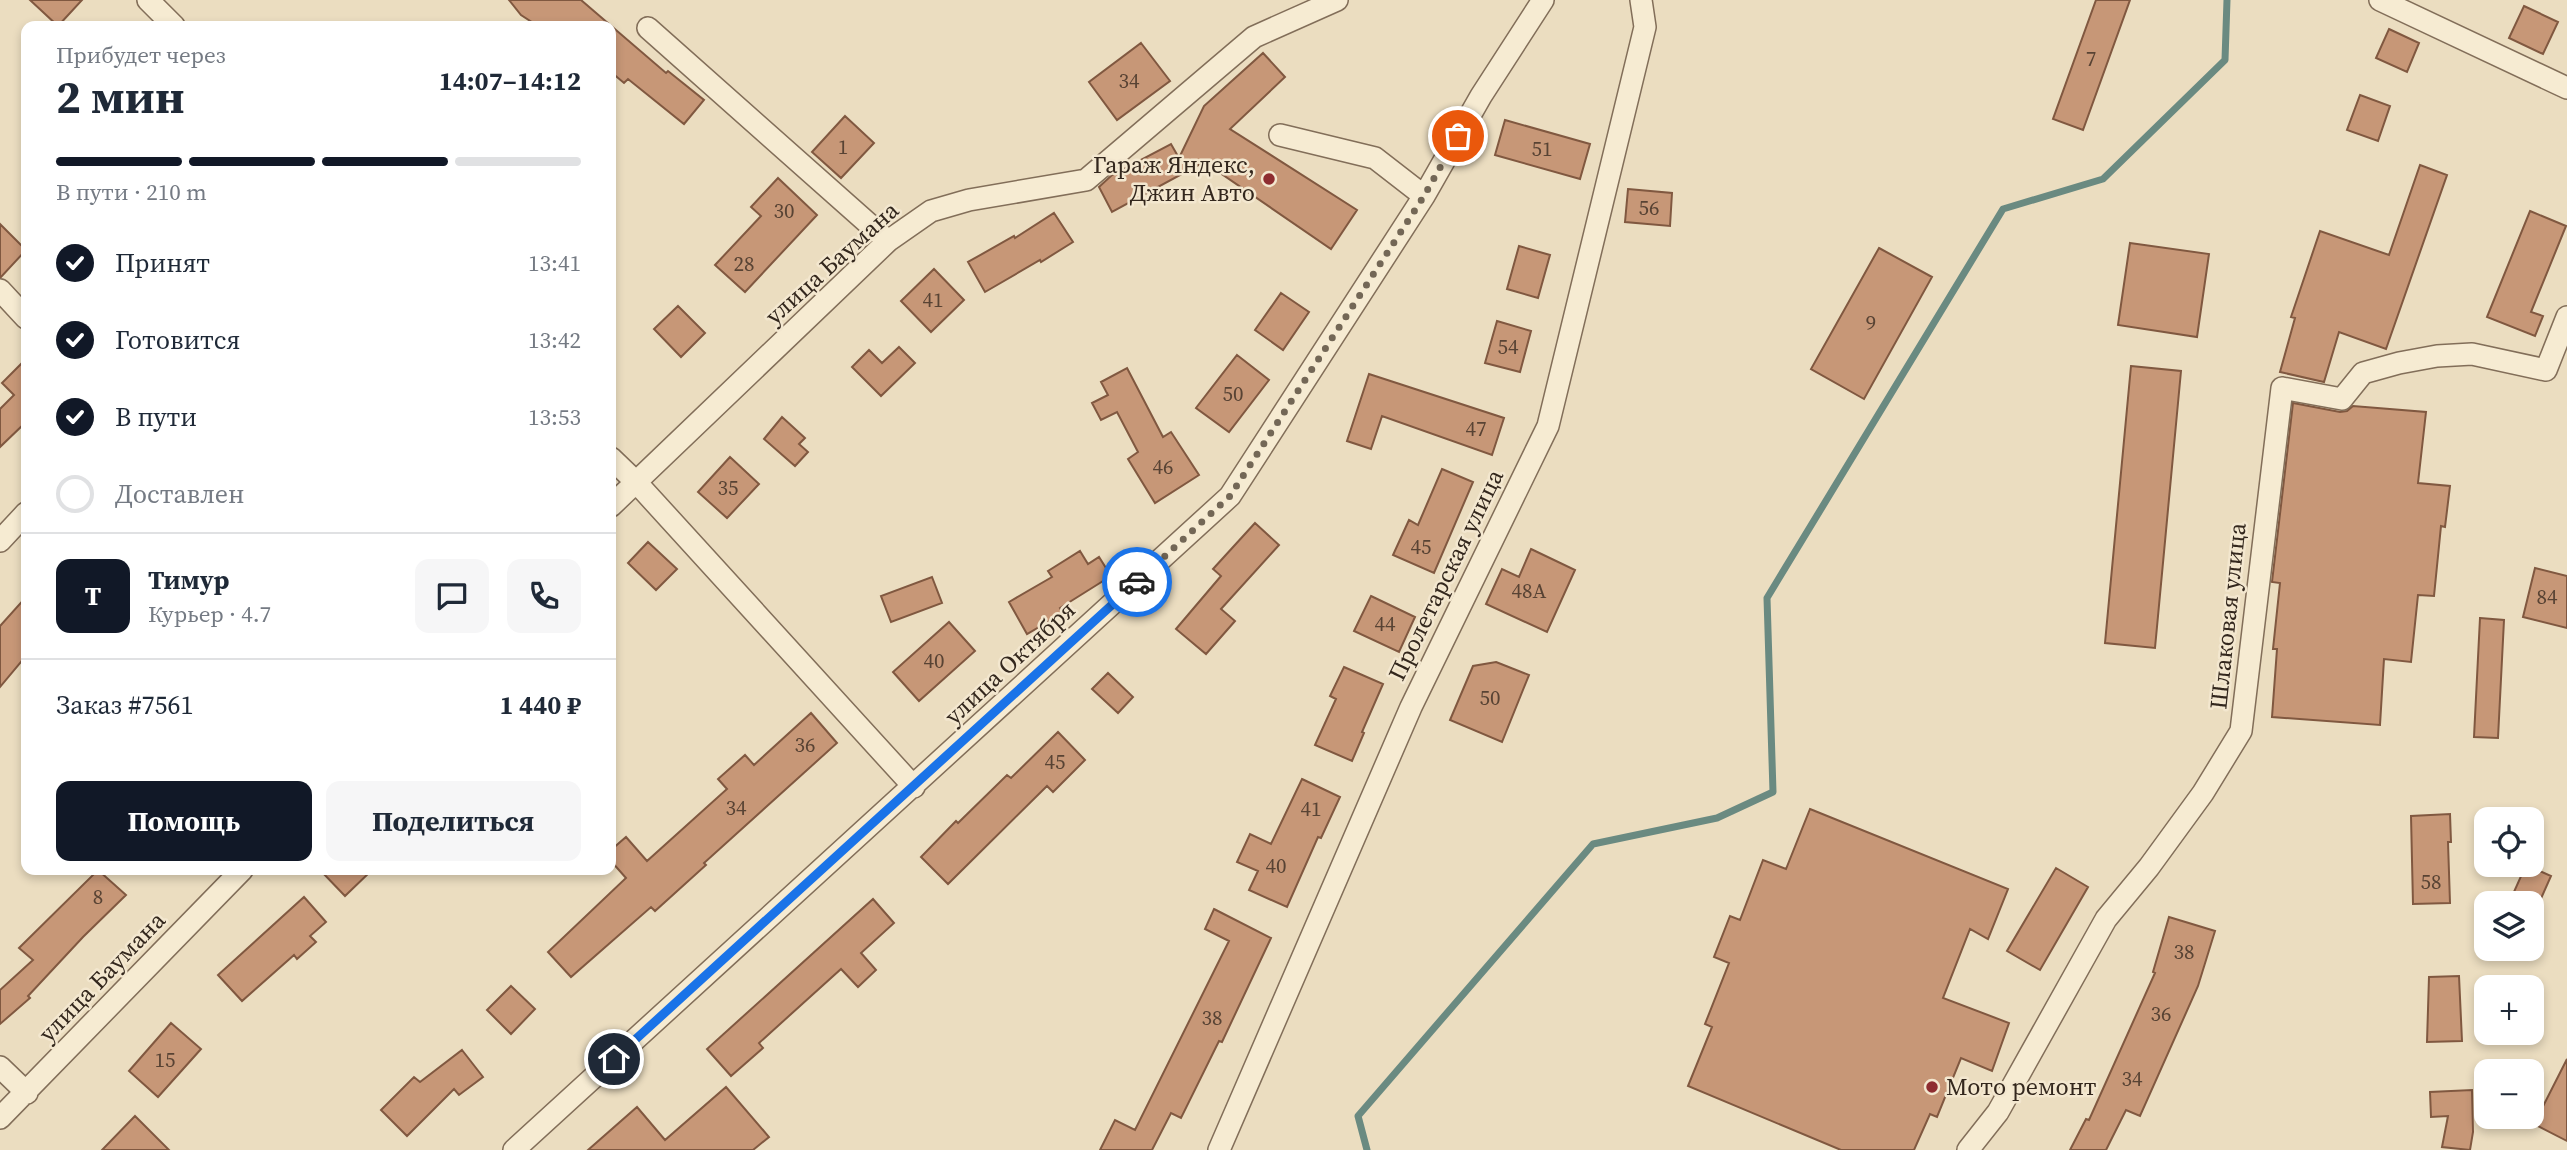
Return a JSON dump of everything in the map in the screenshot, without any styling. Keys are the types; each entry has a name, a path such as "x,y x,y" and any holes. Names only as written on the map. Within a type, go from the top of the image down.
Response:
{"street":[{"path":"148,0 169,21"},
{"name":"улица Баумана","path":"616,501 888,242 931,211 970,200 1086,180 1254,37 1337,0"},
{"name":"улица Октября","path":"514,1150 1230,496 1424,196 1481,96 1543,0"},
{"name":"Пролетарская улица","path":"1219,1150 1410,707 1548,426 1646,27 1641,0"},
{"path":"2380,0 2567,88"},
{"path":"648,28 888,242"},
{"path":"1280,135 1375,158 1424,196"},
{"path":"0,290 21,313"},
{"name":"Шлаковая улица","path":"1968,1150 1998,1112 2106,919 2149,867 2241,732 2282,388 2342,400 2363,373 2437,356 2472,355 2546,370 2567,317"},
{"path":"616,462 914,787"},
{"path":"0,541 21,518"},
{"name":"улица Баумана","path":"0,1118 237,875"},
{"path":"0,1067 27,1093"}],"building":[{"path":"30,0 82,0 63,21 53,21"},
{"path":"509,0 581,0 605,21 530,21 521,15"},
{"path":"2096,0 2130,0 2083,130 2053,119"},
{"path":"2524,6 2558,22 2543,54 2509,38"},
{"path":"2389,29 2419,43 2407,72 2376,58"},
{"path":"616,30 666,73 668,71 704,100 684,124 628,79 624,83 616,76"},
{"path":"1141,43 1170,81 1117,120 1089,82"},
{"name":"Гараж Яндекс, Джин Авто","path":"1263,53 1285,77 1230,129 1357,210 1331,249 1204,162 1112,212 1099,187 1112,175 1171,144 1179,158 1204,106"},
{"path":"2360,95 2390,106 2378,141 2347,130"},
{"path":"845,116 874,143 841,178 812,152"},
{"path":"1505,120 1590,144 1580,179 1495,155"},
{"path":"2420,165 2447,175 2386,349 2339,332 2324,382 2280,372 2295,318 2291,317 2320,231 2389,255"},
{"path":"778,178 817,215 745,292 715,265 761,216 751,207"},
{"path":"1628,189 1672,193 1670,226 1625,222"},
{"path":"2530,211 2566,226 2531,312 2543,316 2535,336 2487,317"},
{"path":"1054,213 1073,242 985,292 968,262 1014,236 1015,238"},
{"path":"0,224 21,245 21,255 0,277"},
{"path":"2130,243 2209,254 2197,337 2118,325"},
{"path":"1519,246 1550,255 1538,298 1507,289"},
{"path":"1879,248 1932,277 1864,399 1811,369"},
{"path":"934,269 964,300 931,332 901,301"},
{"path":"1281,293 1309,312 1283,350 1255,330"},
{"path":"678,306 705,333 681,357 654,329"},
{"path":"1497,321 1531,331 1520,372 1485,363"},
{"path":"899,347 915,363 881,396 852,367 869,350 882,363"},
{"path":"1237,355 1269,380 1229,432 1196,408"},
{"path":"21,364 21,427 0,447 0,409 14,395 2,383"},
{"path":"2131,366 2181,371 2155,648 2105,643"},
{"path":"1127,368 1163,437 1171,432 1199,475 1155,503 1128,459 1138,452 1117,412 1101,420 1092,403 1108,395 1101,382"},
{"path":"1369,374 1504,418 1492,455 1382,416 1371,449 1347,441"},
{"path":"2293,403 2340,412 2353,406 2426,412 2418,483 2450,486 2445,527 2441,526 2434,596 2418,595 2411,662 2384,659 2380,725 2272,717 2277,649 2273,649 2280,583 2272,582"},
{"path":"782,417 805,438 799,444 808,452 795,466 764,439"},
{"path":"730,457 759,484 727,518 698,492"},
{"path":"1442,469 1473,482 1434,573 1393,555 1409,520 1418,525"},
{"path":"1255,523 1279,545 1221,609 1235,621 1206,654 1176,629 1221,576 1213,569"},
{"path":"648,542 677,569 656,590 628,563"},
{"path":"1531,549 1575,570 1547,632 1486,604 1502,569 1519,577"},
{"path":"1080,551 1088,564 1099,557 1111,576 1060,608 1063,613 1027,634 1009,602 1052,577 1048,571"},
{"path":"2535,568 2567,576 2567,628 2523,617"},
{"path":"932,577 942,603 891,622 881,596"},
{"path":"1371,596 1415,617 1399,652 1354,631"},
{"path":"21,603 21,662 0,687 0,626"},
{"path":"2480,618 2504,620 2498,738 2474,737"},
{"path":"949,622 975,651 919,701 893,672"},
{"path":"1496,662 1529,675 1502,742 1450,720 1473,666"},
{"path":"1344,667 1383,684 1352,761 1315,745 1336,699 1330,696"},
{"path":"1108,673 1133,697 1118,713 1092,689"},
{"path":"811,713 837,743 655,911 651,907 571,977 548,952 626,878 616,867 616,846 626,837 647,861 727,789 718,779 745,755 754,765"},
{"path":"1058,732 1085,760 1053,792 1047,786 948,884 921,857 956,821 958,823 1007,775 1011,778"},
{"path":"1302,779 1340,797 1321,838 1318,837 1287,907 1249,890 1258,871 1237,862 1250,834 1271,844"},
{"path":"1810,809 2008,889 1988,939 1970,929 1943,998 2009,1023 1992,1071 1961,1058 1937,1117 1930,1114 1914,1150 1841,1150 1688,1086 1712,1027 1705,1024 1729,963 1714,957 1730,916 1740,920 1763,860 1786,869"},
{"path":"2450,814 2450,903 2413,904 2411,816"},
{"path":"2056,868 2088,887 2040,970 2007,951"},
{"path":"2544,873 2551,876 2544,892 2514,891 2521,877 2544,877"},
{"path":"93,875 104,875 126,895 28,996 30,998 0,1024 0,990 33,960 19,948"},
{"path":"325,875 367,875 345,896"},
{"path":"304,897 326,922 310,936 316,942 297,959 294,955 242,1001 218,975"},
{"path":"873,899 894,923 861,953 876,970 858,987 841,969 759,1043 763,1048 731,1076 707,1049"},
{"path":"1214,909 1271,938 1222,1042 1219,1041 1181,1118 1171,1113 1152,1150 1100,1150 1115,1120 1135,1130 1229,941 1205,929"},
{"path":"2169,917 2215,931 2198,986 2140,1116 2126,1110 2106,1150 2070,1150 2086,1119 2089,1120 2155,973 2153,972"},
{"path":"2459,976 2462,1041 2427,1042 2429,977"},
{"path":"511,986 535,1009 511,1034 487,1010"},
{"path":"171,1023 201,1049 158,1097 129,1071"},
{"path":"462,1050 483,1077 459,1095 454,1089 407,1136 381,1110 414,1077 420,1082"},
{"path":"2567,1059 2567,1141 2544,1129 2544,1104"},
{"path":"726,1087 769,1137 753,1150 588,1150 637,1107 665,1140"},
{"path":"2472,1090 2473,1132 2470,1150 2442,1147 2448,1116 2431,1117 2430,1092"},
{"path":"135,1116 169,1150 102,1150"}],"waterway":[{"path":"1367,1150 1358,1116 1593,844 1717,818 1773,792 1767,598 2003,209 2103,179 2225,60 2227,0"}],"way so far":[{"path":"1137,582 1230,496 1424,196 1458,136"}],"place":[{"name":"Гараж Яндекс, Джин Авто","path":"1269,179"},
{"name":"Мото ремонт","path":"1932,1087"}],"route":[{"path":"614,1059 1137,582"}]}
